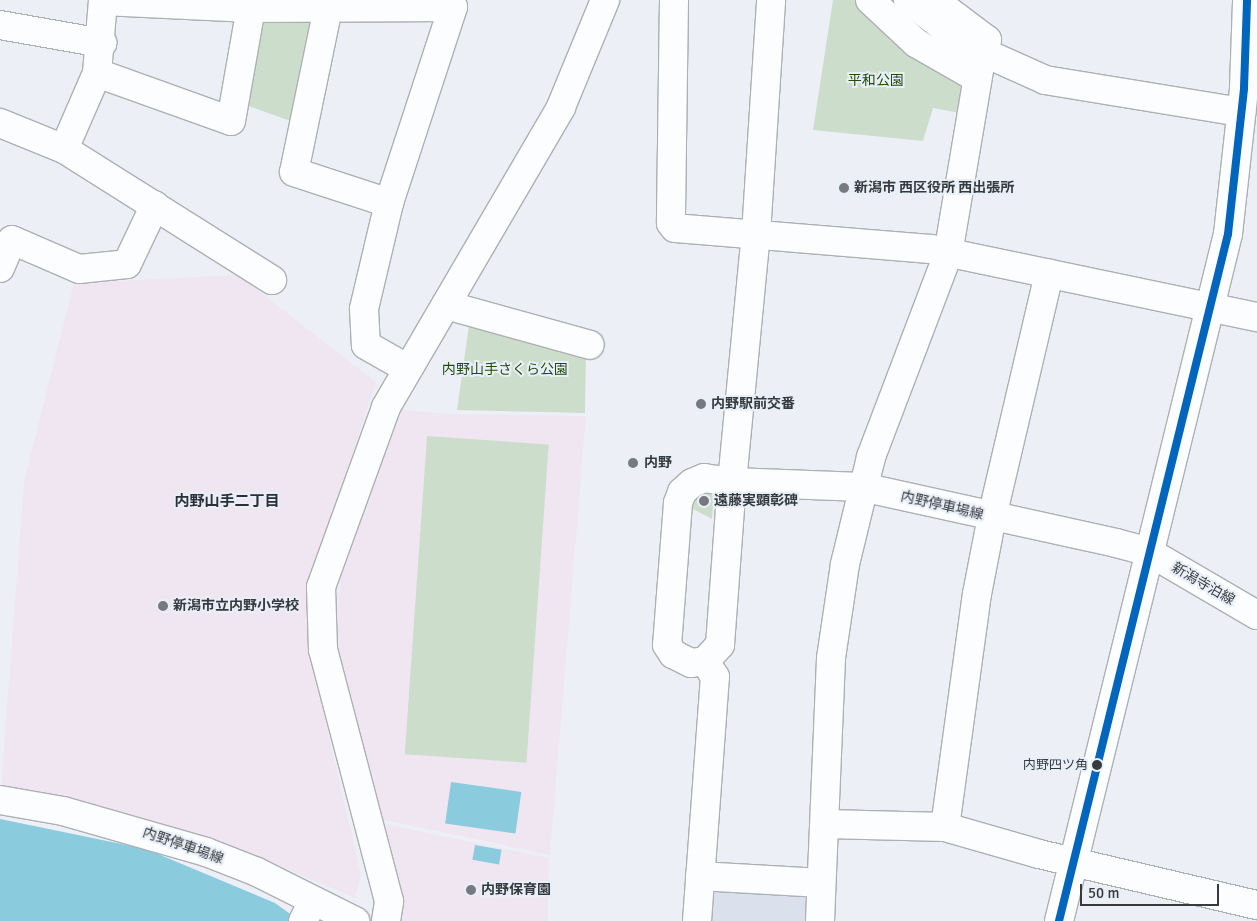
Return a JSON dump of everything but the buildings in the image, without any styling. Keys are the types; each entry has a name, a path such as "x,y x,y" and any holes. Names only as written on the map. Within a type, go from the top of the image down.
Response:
{"street":[{"path":"386,921 389,901 323,650 321,587 386,407 561,107 605,0"},
{"path":"674,0 671,222 675,228 931,249 948,254 1209,305 1257,317"},
{"path":"696,921 715,677 705,661 720,646 732,482 756,234 771,0"},
{"path":"870,0 916,43 975,58 1046,80 1241,112"},
{"path":"908,0 975,58"},
{"path":"820,921 826,824 831,658 845,564 862,487 948,254 975,58 987,40 934,0"},
{"path":"1059,921 1228,234 1250,43 1247,0"},
{"path":"64,149 97,73 102,43 103,1 251,8 328,8 434,3 453,6 389,202 364,309 366,345 408,370"},
{"path":"97,73 231,121 251,8"},
{"path":"328,8 294,172 389,202"},
{"path":"0,25 102,43"},
{"path":"0,123 64,149 272,280"},
{"path":"0,268 12,240 79,269 126,264 155,205"},
{"path":"945,827 978,594 992,518 1049,274"},
{"path":"446,305 590,345"},
{"name":"内野停車場線","path":"705,661 691,662 680,659 668,644 678,503 682,492 692,483 704,478 732,482 862,487 992,518 1149,552"},
{"name":"新潟寺泊線","path":"1149,552 1257,615"},
{"name":"内野停車場線","path":"0,800 63,811 152,834 257,872 308,911 355,921"},
{"path":"826,824 945,827 1075,861 1257,904"},
{"path":"700,876 821,883"}],"shaded area":[{"name":"新潟市立内野小学校","path":"238,275 376,382 315,567 308,646 361,875 355,898 239,849 1,784 24,481 74,283"},
{"name":"新潟市立内野小学校","path":"402,410 451,414 586,416 550,855 370,817 334,634 343,565"},
{"name":"内野保育園","path":"371,821 549,858 548,921 402,921"},
{"path":"709,883 811,893 810,921 705,921"}],"green space":[{"name":"平和公園","path":"833,0 856,0 971,82 965,114 933,108 923,141 813,130"},
{"path":"319,14 299,124 243,104 258,15"},
{"name":"内野山手さくら公園","path":"470,318 586,349 585,413 457,410"},
{"path":"427,436 549,445 526,763 405,754"},
{"path":"715,482 712,519 689,507 690,499"}],"water":[{"path":"451,782 521,792 515,833 445,824"},
{"path":"0,819 146,849 275,903 300,921 0,921"},
{"path":"475,845 502,850 499,864 472,860"}],"transit line":[{"path":"1059,921 1228,234 1244,88 1247,0"}],"place":[{"name":"新潟市 西区役所 西出張所","path":"844,188"},
{"name":"内野駅前交番","path":"701,404"},
{"name":"内野","path":"633,463"},
{"name":"遠藤実顕彰碑","path":"704,501"},
{"name":"新潟市立内野小学校","path":"163,606"},
{"name":"内野四ツ角","path":"1097,765"},
{"name":"内野保育園","path":"471,890"}],"district":[{"name":"内野山手二丁目","path":"227,502"}]}
